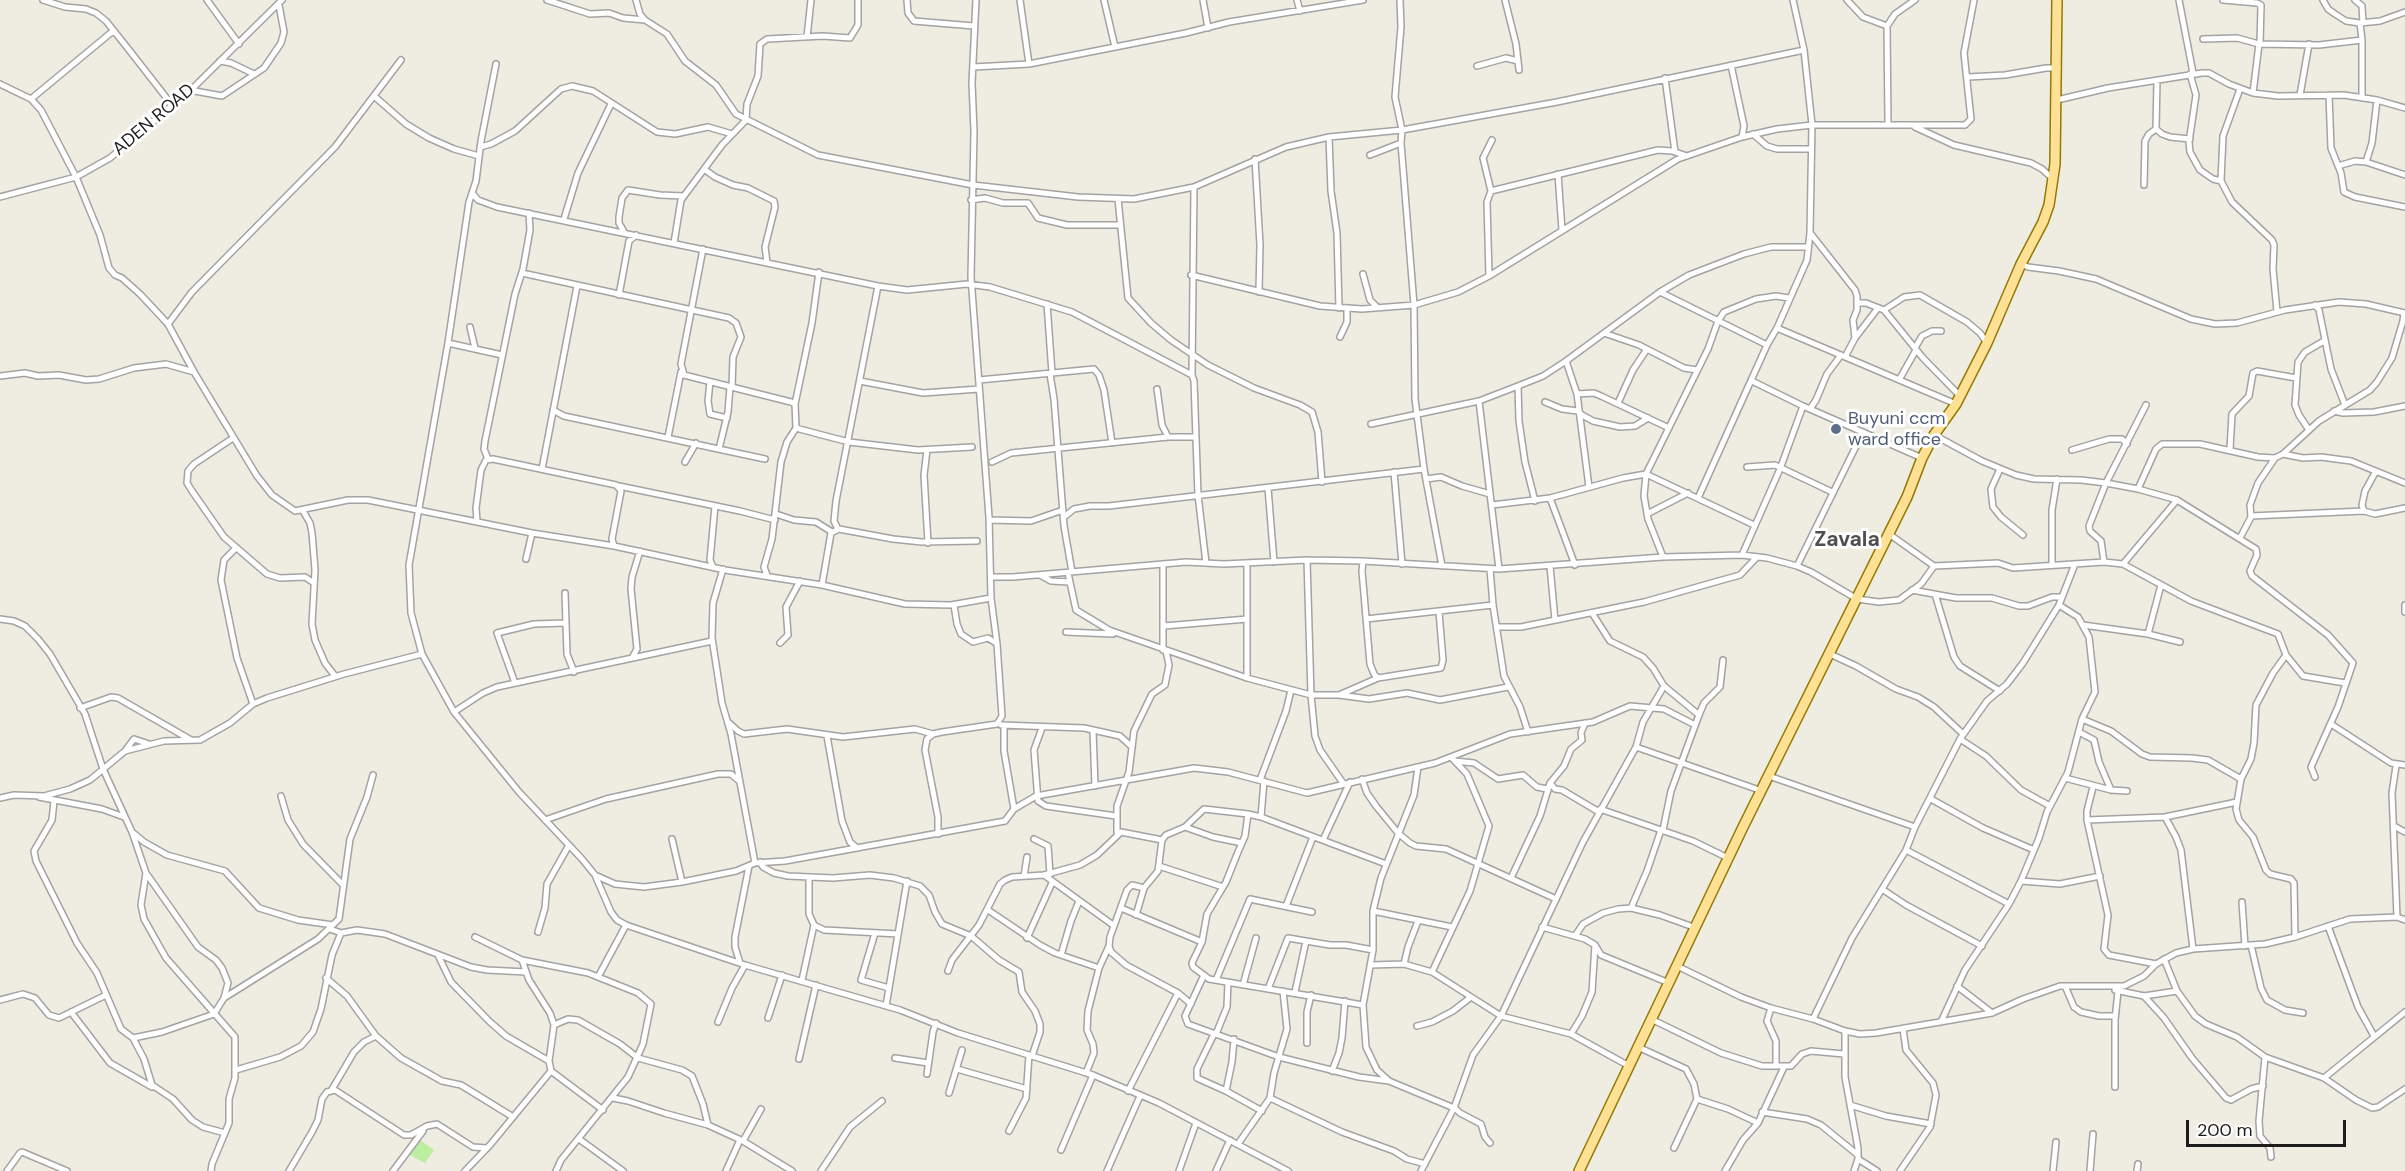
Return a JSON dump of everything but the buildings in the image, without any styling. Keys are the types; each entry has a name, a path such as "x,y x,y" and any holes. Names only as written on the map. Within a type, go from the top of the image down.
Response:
{"main road":[{"path":"1579,1171 1728,858 1907,497 1922,458 1934,435 1958,400 2043,222 2054,180 2058,68 2057,0"}],"street":[{"path":"43,0 96,13 172,105"},
{"path":"86,9 89,0"},
{"path":"207,0 239,44"},
{"path":"547,0 591,14 609,13 623,18 645,20"},
{"path":"636,0 640,14 645,20 667,34 685,61 716,85 729,106 746,120 818,155 973,185 1078,197 1118,199 1152,196 1194,187 1286,147 1329,137 1402,130 1557,102 1804,50"},
{"path":"807,37 811,0"},
{"path":"674,243 681,200 732,134 746,120 747,104 759,76 760,44 767,39 850,38 858,25 858,0"},
{"path":"907,0 908,13 914,21 974,26"},
{"path":"976,0 973,68 971,284 989,520 991,598 1002,716 1000,724 1014,809"},
{"path":"1020,0 1029,64"},
{"path":"1104,0 1115,47"},
{"path":"1203,0 1208,28"},
{"path":"1298,0 1300,11"},
{"path":"973,68 1029,64 1229,22 1363,0"},
{"path":"1400,0 1401,27 1395,97 1402,130 1401,143 1414,305 1416,414 1442,566"},
{"path":"1505,0 1520,70"},
{"path":"1698,498 1807,260 1810,233 1812,125 1804,50 1793,0"},
{"path":"1847,0 1863,17 1887,26"},
{"path":"1888,123 1887,26 1895,14 1915,0"},
{"path":"1191,275 1320,306 1377,308 1414,305 1458,292 1489,276 1650,175 1687,156 1742,136 1812,125 1968,123 1971,111 1964,53 1974,0"},
{"path":"2179,0 2196,94 2190,152 2194,164 2208,176 2221,181"},
{"path":"2223,0 2261,5 2253,93"},
{"path":"2323,0 2328,9 2346,21 2362,23 2388,19 2405,12"},
{"path":"2355,0 2362,6 2362,98"},
{"path":"187,93 222,96 267,65 281,43 284,32 280,3"},
{"name":"ADEN ROAD","path":"0,197 76,177 110,158 187,93 280,3"},
{"path":"31,99 113,31"},
{"path":"2203,39 2237,38 2259,44 2309,44 2362,40"},
{"path":"2300,95 2309,44"},
{"path":"1477,66 1506,58 1518,61"},
{"path":"168,324 192,292 335,147 401,60"},
{"path":"220,62 231,63 254,74"},
{"path":"496,64 409,565 411,613 422,654 454,712 492,760 596,875 611,912 617,920 626,925 742,964 886,1006 964,1035 1093,1075 1196,1123 1288,1171"},
{"path":"1731,65 1744,126 1742,136"},
{"path":"1968,77 2058,68"},
{"path":"2057,100 2192,73 2209,73 2253,93 2362,98 2405,108"},
{"path":"1665,78 1676,152"},
{"path":"2156,129 2157,80"},
{"path":"0,84 31,99 41,110 76,177 100,235 109,268 114,275 122,278 140,294 168,324 194,372 257,476 272,495 289,508 303,511 359,499 532,533 614,546 723,569 822,585 905,604 954,605 991,598"},
{"path":"480,147 491,144 515,131 561,89 572,86 581,86 593,91 657,132 675,134 708,127 732,134"},
{"path":"2240,89 2223,136 2221,181 2232,202 2272,240 2277,312"},
{"path":"2329,95 2331,148 2344,192 2405,207"},
{"path":"374,96 406,124 429,138 454,149 479,156"},
{"path":"2366,162 2372,143 2377,100"},
{"path":"564,219 578,173 611,104"},
{"path":"1911,125 1954,146 2031,163 2054,180"},
{"path":"2156,129 2170,137 2190,139"},
{"path":"2144,185 2145,141 2156,129"},
{"path":"1753,134 1767,146 1778,149 1811,149"},
{"path":"1329,137 1331,191 1337,233 1339,308"},
{"path":"1489,276 1487,202 1491,191 1483,158 1492,140"},
{"path":"1370,155 1401,143"},
{"path":"1491,191 1662,149 1687,156"},
{"path":"1255,159 1260,245 1259,292"},
{"path":"2338,166 2351,162 2366,162 2405,175"},
{"path":"704,169 715,177 748,188 774,201 775,207 765,247 767,262"},
{"path":"1558,174 1562,230"},
{"path":"1194,187 1191,275 1192,375 1198,495 1206,563"},
{"path":"624,232 619,223 619,217 622,198 628,190 684,196"},
{"path":"472,193 485,203 878,286 907,290 971,284 990,286 1085,318 1192,375"},
{"path":"971,200 985,198 1004,203 1028,203 1038,218 1067,225 1119,225"},
{"path":"1118,199 1128,298 1151,324 1193,355 1227,376 1312,412 1318,432 1322,482"},
{"path":"488,459 484,449 485,441 515,294 522,273 530,230 529,213"},
{"path":"1810,233 1855,290 1858,303 1853,320 1855,338"},
{"path":"619,295 629,241 636,235"},
{"path":"1371,424 1479,401 1543,376 1660,292 1689,275 1744,254 1771,247 1808,247"},
{"path":"668,437 703,249"},
{"path":"2021,264 2096,279 2191,319 2215,324 2246,321 2277,312 2339,302 2357,303 2404,313 2400,332 2385,370 2370,390 2334,411 2283,454 2275,458 2258,483 2252,500 2251,516 2240,538"},
{"path":"767,575 764,567 772,538 781,462 787,442 796,428 795,404 812,322 819,272"},
{"path":"522,273 729,318 736,323 741,337 733,357 727,418 718,449"},
{"path":"1364,274 1370,300 1377,308"},
{"path":"542,469 577,286"},
{"path":"822,585 835,530 834,518 878,286"},
{"path":"1660,292 1767,345"},
{"path":"1810,409 1827,374 1855,338 1881,309 1904,297 1920,295 1967,322 1980,333 1987,343"},
{"path":"1663,557 1647,514 1644,496 1647,474 1718,321 1724,312 1746,302 1776,296 1789,298"},
{"path":"1858,303 1881,309 1958,400"},
{"path":"1047,304 1056,449 1070,573 1069,582 1076,610 1118,634 1247,678 1311,695 1339,695 1370,699 1407,693 1440,700 1508,687"},
{"path":"2315,305 2319,310 2331,369 2345,405"},
{"path":"1340,337 1347,322 1347,308"},
{"path":"470,327 475,348"},
{"path":"1777,328 1899,380 1958,400"},
{"path":"1899,380 1922,336 1932,331 1941,331"},
{"path":"1604,333 1647,349 1684,368 1697,370"},
{"path":"2309,430 2295,405 2295,378 2301,357 2324,341"},
{"path":"448,343 502,355"},
{"path":"1618,403 1633,370 1647,349"},
{"path":"1566,361 1577,394 1589,487"},
{"path":"0,376 25,373 38,376 59,375 86,380 99,379 134,368 166,364 194,372"},
{"path":"979,381 1090,369 1099,375 1107,406 1112,443"},
{"path":"2230,449 2232,414 2249,396 2253,373 2257,371 2295,378"},
{"path":"681,372 687,376 710,382 775,396 795,404"},
{"path":"860,381 923,393 979,389"},
{"path":"1752,381 1922,458"},
{"path":"710,382 708,401 710,414 727,418"},
{"path":"1518,386 1519,421 1525,462 1535,501"},
{"path":"1157,390 1162,425 1168,438"},
{"path":"1577,394 1594,393 1669,428"},
{"path":"1479,401 1499,569"},
{"path":"1545,402 1562,409 1578,411 1582,416 1593,421 1620,427 1635,426 1648,418"},
{"path":"2104,562 2101,542 2090,531 2089,526 2106,483 2146,405"},
{"path":"1742,555 1780,469 1803,406"},
{"path":"2334,411 2374,412 2405,406"},
{"path":"554,410 564,416 765,459"},
{"path":"796,428 849,442 927,450 972,447"},
{"path":"1797,566 1863,432"},
{"path":"1934,435 2016,475 2034,479 2106,483 2177,500 2250,544 2257,552 2250,566 2253,576 2328,635 2353,663 2331,724 2311,767 2315,777"},
{"path":"992,462 1011,453 1196,437"},
{"path":"233,438 194,464 188,471 186,479 192,491 212,522 236,548 273,577 305,578 314,583"},
{"path":"2072,450 2109,438 2122,439 2127,444"},
{"path":"685,462 696,443"},
{"path":"2138,489 2156,449 2162,444 2199,444 2258,457 2275,458"},
{"path":"927,450 924,475 928,543"},
{"path":"2283,454 2303,458 2321,457 2345,460 2405,483"},
{"path":"488,459 715,506 816,522 835,530 928,543 977,541"},
{"path":"477,521 479,481 484,463 488,459"},
{"path":"1748,467 1775,465 1832,492"},
{"path":"989,520 1031,521 1063,507 1074,509 1268,489 1394,471 1424,469"},
{"path":"2000,469 1991,489 1993,507 2001,518 2023,535"},
{"path":"1394,471 1402,564"},
{"path":"2364,511 2362,505 2365,491 2376,471"},
{"path":"1491,505 1535,501 1635,475 1647,474 1754,525"},
{"path":"1426,479 1441,477 1490,494"},
{"path":"2052,564 2052,510 2057,479"},
{"path":"614,546 612,539 621,491 616,485"},
{"path":"1268,489 1274,562"},
{"path":"1647,514 1688,493"},
{"path":"1550,498 1575,565"},
{"path":"2123,564 2177,500"},
{"path":"713,567 711,560 715,506"},
{"path":"2251,516 2364,511 2375,514 2405,508"},
{"path":"1064,517 1074,509"},
{"path":"303,511 310,523 312,534 315,570 312,624 315,640 325,663 335,676"},
{"path":"526,559 532,533"},
{"path":"1889,534 1934,566 1998,563 2013,568 2104,562 2123,564 2191,601 2278,634 2286,655 2303,676 2345,683"},
{"path":"236,548 224,560 221,580 237,658 253,704"},
{"path":"632,658 637,649 631,589 632,576 640,551"},
{"path":"992,577 1070,573 1163,564 1247,564 1307,560 1499,569 1663,557 1742,555 1767,558 1797,566 1857,599 1879,602 1899,600 1921,584 1934,566"},
{"path":"1497,627 1507,629 1644,602 1740,575 1757,558"},
{"path":"1307,560 1311,695 1315,736 1320,750 1342,783"},
{"path":"1363,561 1370,664 1378,678"},
{"path":"1117,833 1116,816 1126,781 1134,731 1149,699 1165,684 1169,665 1165,650 1163,564"},
{"path":"1247,564 1247,678"},
{"path":"1813,1019 1852,938 1906,850 1915,827 1962,737 1987,701 2000,692 2023,663 2059,605 2075,564"},
{"path":"1550,566 1555,620"},
{"path":"723,569 713,603 712,641 758,862 774,873 809,878 870,875 907,881 926,890 942,924 970,936 999,960 1019,972 1022,992 1035,1011 1040,1024 1040,1032 1030,1056 1026,1098 1009,1131"},
{"path":"1490,569 1504,676 1520,707 1528,732"},
{"path":"1040,574 1051,581 1069,582"},
{"path":"780,643 788,635 786,607 800,581"},
{"path":"2148,634 2161,585"},
{"path":"1912,590 1956,598 1992,598 2028,606 2052,597 2062,597"},
{"path":"564,593 567,654 574,672"},
{"path":"1935,594 1954,657 1960,666 2000,692"},
{"path":"954,605 961,634 971,641 988,638 997,644"},
{"path":"1366,619 1493,605"},
{"path":"1941,1022 1957,986 2010,904 2021,881 2050,806 2065,778 2082,719 2095,692 2089,637 2078,616 2059,605"},
{"path":"2405,605 2405,612"},
{"path":"1339,695 1378,678 1441,668 1443,660 1439,612"},
{"path":"1592,613 1610,641 1643,657 1664,686 1699,715"},
{"path":"0,618 25,626 50,654 81,708 116,801 132,832 146,873 198,947 222,968 228,982 224,998 214,1014 162,1032 132,1038"},
{"path":"1164,627 1247,619"},
{"path":"515,683 497,633 534,624 565,623"},
{"path":"2083,625 2148,634 2180,642"},
{"path":"1499,638 1507,629"},
{"path":"1066,632 1118,634"},
{"path":"454,712 483,693 515,683 712,641"},
{"path":"37,796 70,789 90,780 125,751 134,739 149,744 176,739 192,741 206,738 230,723 253,704 267,698 335,676 422,654"},
{"path":"1830,654 1934,707 1962,737 1986,756 2021,790 2050,806"},
{"path":"2286,655 2273,673 2256,705 2251,759 2241,779 2236,802 2239,820 2253,837 2263,866 2270,874 2290,879 2294,883 2295,937"},
{"path":"1630,908 1662,830 1671,791 1699,715 1704,703 1720,687 1723,660"},
{"path":"1422,1171 1454,1108 1473,1055 1501,1016 1556,898 1599,811 1636,747 1643,722 1664,686"},
{"path":"1261,817 1262,780 1291,690"},
{"path":"81,708 111,697 118,698 192,741"},
{"path":"596,875 615,884 644,887 682,882 736,871 758,862 785,861 1005,821 1014,809 1036,796 1194,768 1228,772 1307,793 1342,783 1453,760 1500,736 1585,723 1608,717 1630,706 1651,706 1680,715 1695,725"},
{"path":"2082,719 2110,732 2142,754 2150,757 2208,760 2241,779"},
{"path":"727,721 741,733 793,729 827,736 864,736 915,729 933,734 1000,724 1042,728 1084,728 1120,736 1132,747"},
{"path":"1510,878 1540,816 1548,786 1564,766 1571,749 1582,740 1581,733 1585,723"},
{"path":"2331,724 2396,766 2405,765"},
{"path":"1042,728 1034,750 1038,801 1046,806 1116,816"},
{"path":"1093,731 1095,786"},
{"path":"2079,732 2094,740 2100,767 2111,790"},
{"path":"933,734 927,739 925,750 938,817 938,834"},
{"path":"827,736 842,821 850,842 857,848"},
{"path":"1636,747 1762,791"},
{"path":"1453,760 1474,763 1498,779 1523,775 1537,787 1548,786 1562,790 1599,811 1693,841 1728,858"},
{"path":"1432,972 1470,891 1489,826 1467,774 1453,760"},
{"path":"2396,766 2392,793 2397,917"},
{"path":"1389,1081 1377,1070 1366,1047 1363,1005 1373,950 1373,912 1386,864 1414,795 1418,767"},
{"path":"545,820 606,799 718,774 731,774 740,781"},
{"path":"224,998 318,939 339,919 350,839 373,775"},
{"path":"1769,776 1915,827"},
{"path":"2065,778 2093,787 2127,791"},
{"path":"1362,779 1367,793 1398,833 1416,846 1446,849 1556,898"},
{"path":"1323,840 1350,782"},
{"path":"2093,787 2087,820 2108,915 2104,949 2106,953 2156,964"},
{"path":"0,798 14,795 37,796 109,811 124,817"},
{"path":"280,796 288,820 303,844 343,885"},
{"path":"1931,799 1983,828 2034,850"},
{"path":"54,801 52,820 36,846 34,856 77,943 97,973 121,1029 132,1038 146,1063 152,1085 181,1105 192,1119 203,1127 225,1132"},
{"path":"109,811 116,801"},
{"path":"2087,820 2165,817 2236,802"},
{"path":"1136,915 1144,888 1154,878 1159,866 1162,840 1174,830 1185,827 1204,809 1261,817 1386,864"},
{"path":"1248,814 1242,843 1223,887 1207,914 1202,942 1192,963 1193,967 1209,979 1363,1005"},
{"path":"2165,817 2181,850 2193,949"},
{"path":"2394,826 2405,832"},
{"path":"1185,827 1206,835 1242,843"},
{"path":"132,832 167,855 229,874 259,908 332,927 341,933 357,930 386,934 471,967 526,972"},
{"path":"948,971 952,960 988,910 1000,884 1012,877 1047,875 1080,865 1097,855 1117,833 1125,832 1162,840"},
{"path":"1286,906 1313,837"},
{"path":"672,839 682,882"},
{"path":"1034,839 1048,846 1047,875 1052,883 1113,925"},
{"path":"538,932 547,884 569,845"},
{"path":"1906,850 2010,904"},
{"path":"1024,876 1027,857"},
{"path":"718,1022 742,964 735,947 735,938 749,866"},
{"path":"1159,866 1223,887"},
{"path":"146,873 141,905 144,920 166,958 235,1037 236,1070 229,1099 229,1118 211,1171"},
{"path":"2021,881 2060,884 2100,876"},
{"path":"802,980 814,925 809,914 809,878"},
{"path":"886,1006 907,881"},
{"path":"1027,938 1052,883"},
{"path":"1086,1073 1094,1053 1086,1023 1099,968 1109,946 1113,925 1129,886 1136,885 1144,888"},
{"path":"1882,890 1982,946"},
{"path":"1216,980 1250,899 1312,912"},
{"path":"1061,955 1079,902"},
{"path":"2242,902 2248,946 2267,1000 2285,1010 2303,1012"},
{"path":"1121,908 1202,942"},
{"path":"1575,936 1583,924 1590,920 1609,911 1630,908 1696,928"},
{"path":"988,910 1027,938 1061,955 1099,968"},
{"path":"1373,912 1452,927"},
{"path":"1677,966 1741,998 1860,1034 1903,1029 1992,1013 2042,991 2065,986 2111,988 2131,983 2144,976 2164,959 2193,949 2248,946 2295,937 2350,918 2397,917 2405,920"},
{"path":"1404,964 1418,921"},
{"path":"598,977 626,925"},
{"path":"814,925 824,930 898,934"},
{"path":"2328,926 2358,1006 2374,1036"},
{"path":"1542,927 1585,939 1595,945 1601,955 1606,958 1669,983"},
{"path":"236,1070 280,1057 301,1046 313,1032 321,1010 326,978 341,933"},
{"path":"875,933 861,980 889,988"},
{"path":"475,937 522,960 598,977 638,993 651,1004 638,1058 613,1098 561,1160 556,1171"},
{"path":"1243,985 1256,938"},
{"path":"1268,989 1285,941 1290,938 1373,950"},
{"path":"1295,992 1306,940"},
{"path":"1571,1034 1592,992 1595,945"},
{"path":"1109,946 1111,952 1126,965 1178,993 1191,1004"},
{"path":"438,955 451,982 490,1022 506,1036 549,1061"},
{"path":"2164,959 2177,991 2195,1016 2206,1024 2237,1037 2265,1057 2324,1078 2356,1100 2373,1107 2378,1107 2405,1089"},
{"path":"522,960 526,972 545,1001 554,1025 549,1061 551,1071 603,1110"},
{"path":"1371,965 1404,964 1432,972 1501,1016 1571,1034 1629,1066"},
{"path":"768,1018 782,975"},
{"path":"1204,975 1185,1018 1187,1023 1279,1057 1332,1071 1389,1081 1454,1108 1481,1124 1485,1137 1490,1143"},
{"path":"326,978 347,996 376,1036 400,1058 442,1081 461,1085 513,1118"},
{"path":"1228,982 1227,1007 1197,1069 1196,1077 1262,1112"},
{"path":"799,1059 816,985"},
{"path":"1957,986 1992,1013"},
{"path":"2065,986 2074,1007 2081,1012 2099,1016 2115,1016"},
{"path":"2111,988 2144,996 2177,991"},
{"path":"1238,1144 1270,1098 1288,1024 1283,991"},
{"path":"2115,1087 2115,1016 2118,991"},
{"path":"1128,1090 1178,993"},
{"path":"0,1000 23,994 35,998 49,1015 59,1018 106,995"},
{"path":"1307,1043 1311,995"},
{"path":"2144,996 2164,1018 2192,1058 2226,1098 2231,1100 2251,1089 2263,1086"},
{"path":"1417,1026 1432,1022 1453,1011 1471,997"},
{"path":"1332,1071 1340,1053 1345,1001"},
{"path":"1771,1008 1767,1021 1776,1041 1776,1066"},
{"path":"72,1012 110,1063 159,1089"},
{"path":"2324,1078 2405,1012"},
{"path":"554,1025 568,1019 578,1020 620,1044 638,1058 682,1070 692,1076 704,1104 708,1125"},
{"path":"1651,1019 1740,1061 1784,1067 1793,1065 1802,1054 1811,1051 1844,1054"},
{"path":"927,1074 936,1023"},
{"path":"1900,1171 1931,1124 1935,1088 1906,1050 1903,1029"},
{"path":"1845,1031 1844,1054 1858,1157 1854,1171"},
{"path":"289,1171 318,1120 322,1099 331,1091 354,1052 364,1042 376,1036"},
{"path":"1226,1091 1233,1062 1234,1039"},
{"path":"1638,1047 1686,1069 1694,1084 1697,1099 1674,1148"},
{"path":"949,1093 962,1050"},
{"path":"2265,1057 2260,1136 2270,1148 2271,1157"},
{"path":"895,1058 928,1063"},
{"path":"1725,1171 1743,1140 1758,1123 1784,1067"},
{"path":"957,1069 1027,1089"},
{"path":"465,1171 513,1118 551,1071"},
{"path":"1060,1150 1093,1075"},
{"path":"331,1091 340,1092 404,1135 411,1136 427,1126 437,1124 473,1147 487,1148"},
{"path":"1107,1171 1140,1096"},
{"path":"613,1098 708,1125 742,1140 792,1171"},
{"path":"1270,1098 1342,1132 1394,1151 1407,1159 1425,1164"},
{"path":"1697,1099 1728,1109 1758,1123"},
{"path":"821,1171 850,1127 882,1101"},
{"path":"1850,1104 1886,1116 1931,1124"},
{"path":"726,1171 761,1109"},
{"path":"1762,1112 1807,1119 1821,1125 1877,1171"},
{"path":"1179,1171 1196,1123"},
{"path":"393,1171 427,1126"},
{"path":"2090,1171 2093,1134"},
{"path":"579,1139 623,1171"},
{"path":"1216,1171 1230,1140"},
{"path":"2054,1171 2056,1142"},
{"path":"473,1147 476,1160"},
{"path":"7,1171 22,1152 67,1171"},
{"path":"1273,1171 1276,1164"},
{"path":"2137,1171 2138,1164"}],"green space":[{"path":"420,1140 434,1150 425,1163 410,1155"}],"place":[{"name":"Buyuni ccm ward office","path":"1836,429"}],"district":[{"name":"Zavala","path":"1847,540"}]}
